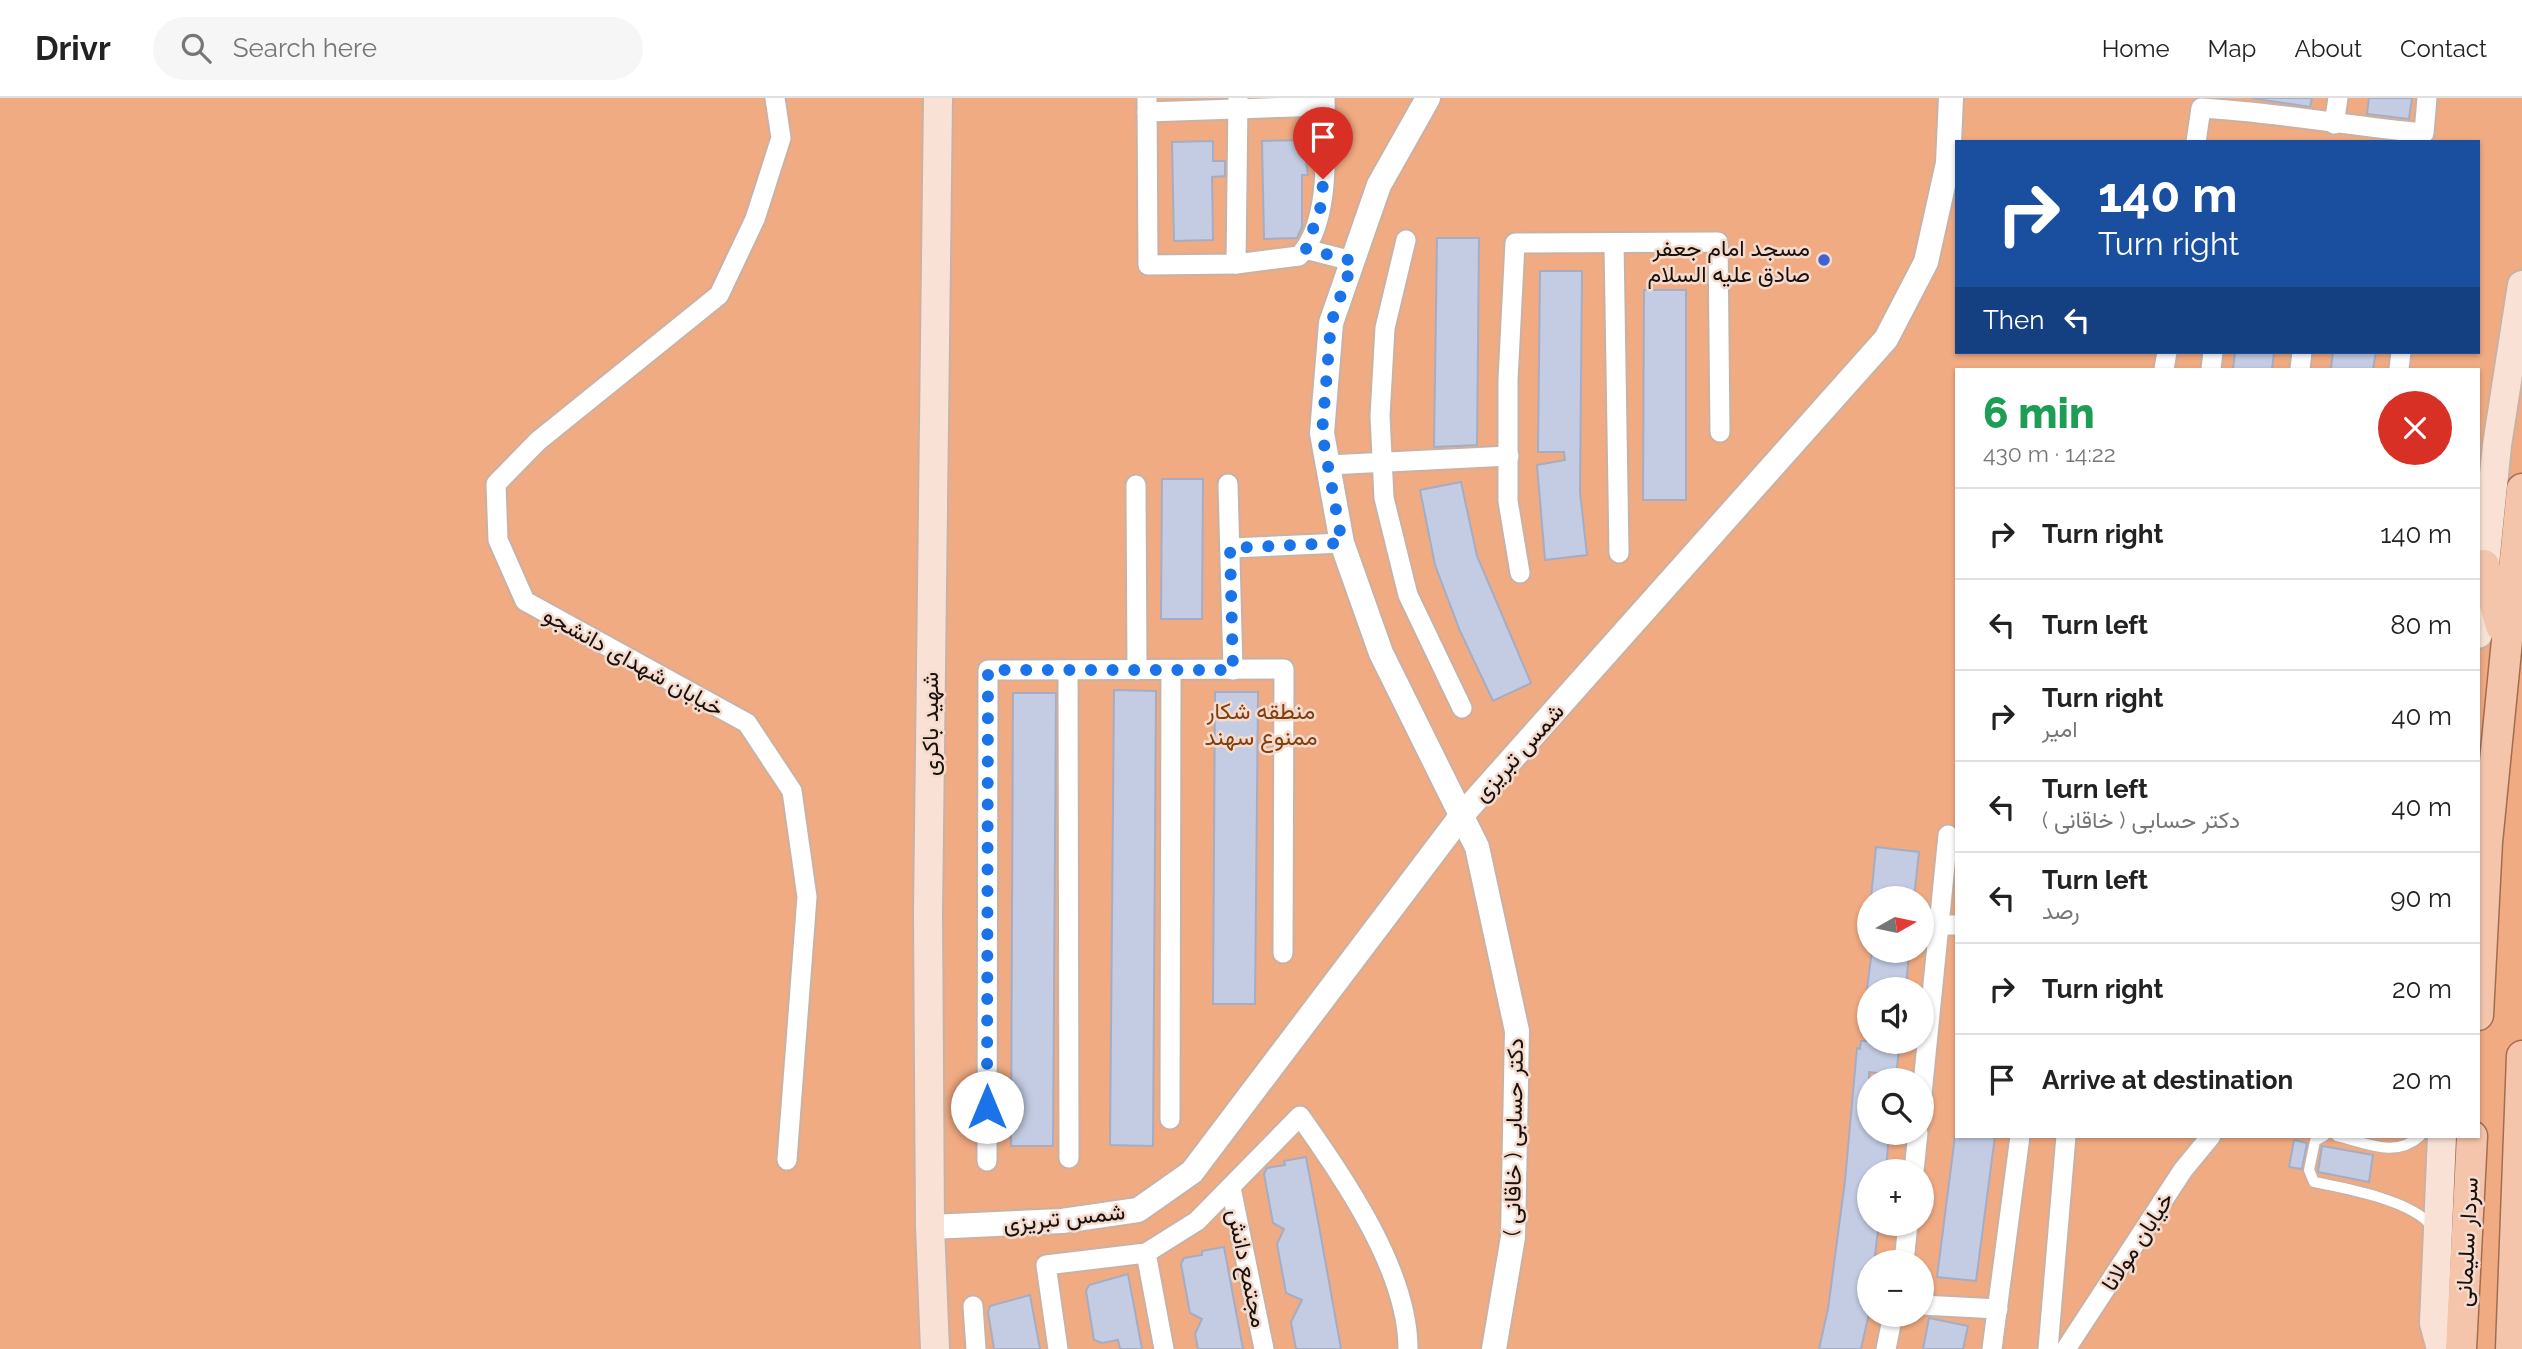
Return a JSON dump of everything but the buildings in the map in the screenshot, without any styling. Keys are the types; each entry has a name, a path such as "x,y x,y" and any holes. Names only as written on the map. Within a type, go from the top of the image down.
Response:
{"main road":[{"name":"شهید باکری","path":"935,1349 930,1227 929,779 938,98"},
{"path":"2480,977 2487,842 2492,637 2484,565 2497,445 2522,285"},
{"path":"2480,700 2522,489"},
{"name":"سردار سلیمانی","path":"2511,1349 2522,1056"},
{"path":"2441,1349 2434,1323 2442,1138"},
{"name":"سردار سلیمانی","path":"2461,1349 2472,1138"}],"street":[{"name":"خیابان شهدای دانشجو","path":"775,98 781,138 755,219 719,296 538,441 496,484 498,540 525,601 747,723 792,792 807,897 787,1160"},
{"name":"دکتر حسابی ( خاقانی )","path":"1428,98 1379,185 1331,323 1322,433 1342,543 1381,653 1477,847 1517,1031 1513,1237 1494,1349"},
{"name":"شمس تبریزی","path":"930,1227 1062,1221 1138,1210 1192,1172 1462,815 1886,339 1926,262 1948,163 1951,98"},
{"path":"2334,124 2338,98"},
{"path":"2196,140 2201,108 2239,104 2334,124 2424,133 2427,98"},
{"path":"1325,102 1322,203 1306,249 1299,256 1236,264 1148,265 1147,105 1238,105 1325,102"},
{"path":"1236,264 1238,105"},
{"path":"1406,240 1385,328 1380,416 1384,498 1408,595 1462,708"},
{"path":"1520,573 1508,501 1508,380 1515,243 1718,242 1720,432"},
{"path":"1614,243 1619,553"},
{"path":"1306,249 1353,261"},
{"path":"1328,465 1509,456"},
{"path":"1228,484 1233,670"},
{"path":"1136,485 1137,670"},
{"path":"1230,548 1342,543"},
{"path":"987,1161 988,670 1284,669 1283,953"},
{"path":"1068,670 1069,1158"},
{"path":"1170,1119 1171,670"},
{"path":"1926,1068 1948,925 1948,835"},
{"path":"1058,1349 1046,1265 1146,1253 1197,1221 1300,1116 1351,1189 1387,1261 1408,1332 1408,1349"},
{"path":"1992,1349 2020,1138"},
{"path":"2048,1349 2066,1138"},
{"name":"خیابان مولانا","path":"2066,1349 2183,1170 2209,1138"},
{"name":"مجتمع دانش","path":"1231,1188 1264,1349"},
{"path":"1146,1253 1164,1349"},
{"path":"973,1306 976,1349"},
{"path":"1934,1306 1998,1309"},
{"path":"1886,1349 1891,1327"}],"lane":[{"path":"2320,1138 2315,1141 2309,1170 2314,1182 2404,1207 2427,1219 2438,1236"},
{"path":"2344,1138 2386,1150 2410,1145 2418,1138"}],"green space":[{"name":"منطقه شکار ممنوع سهند","path":"0,98 2522,98 2522,1349 0,1349"}],"place":[{"name":"مسجد امام جعفر صادق علیه السلام","path":"1824,260"}],"route":[{"path":"987,1107 988,670 1233,670 1230,548 1342,543 1322,433 1331,323 1353,261 1306,249 1322,203 1323,179"}]}
